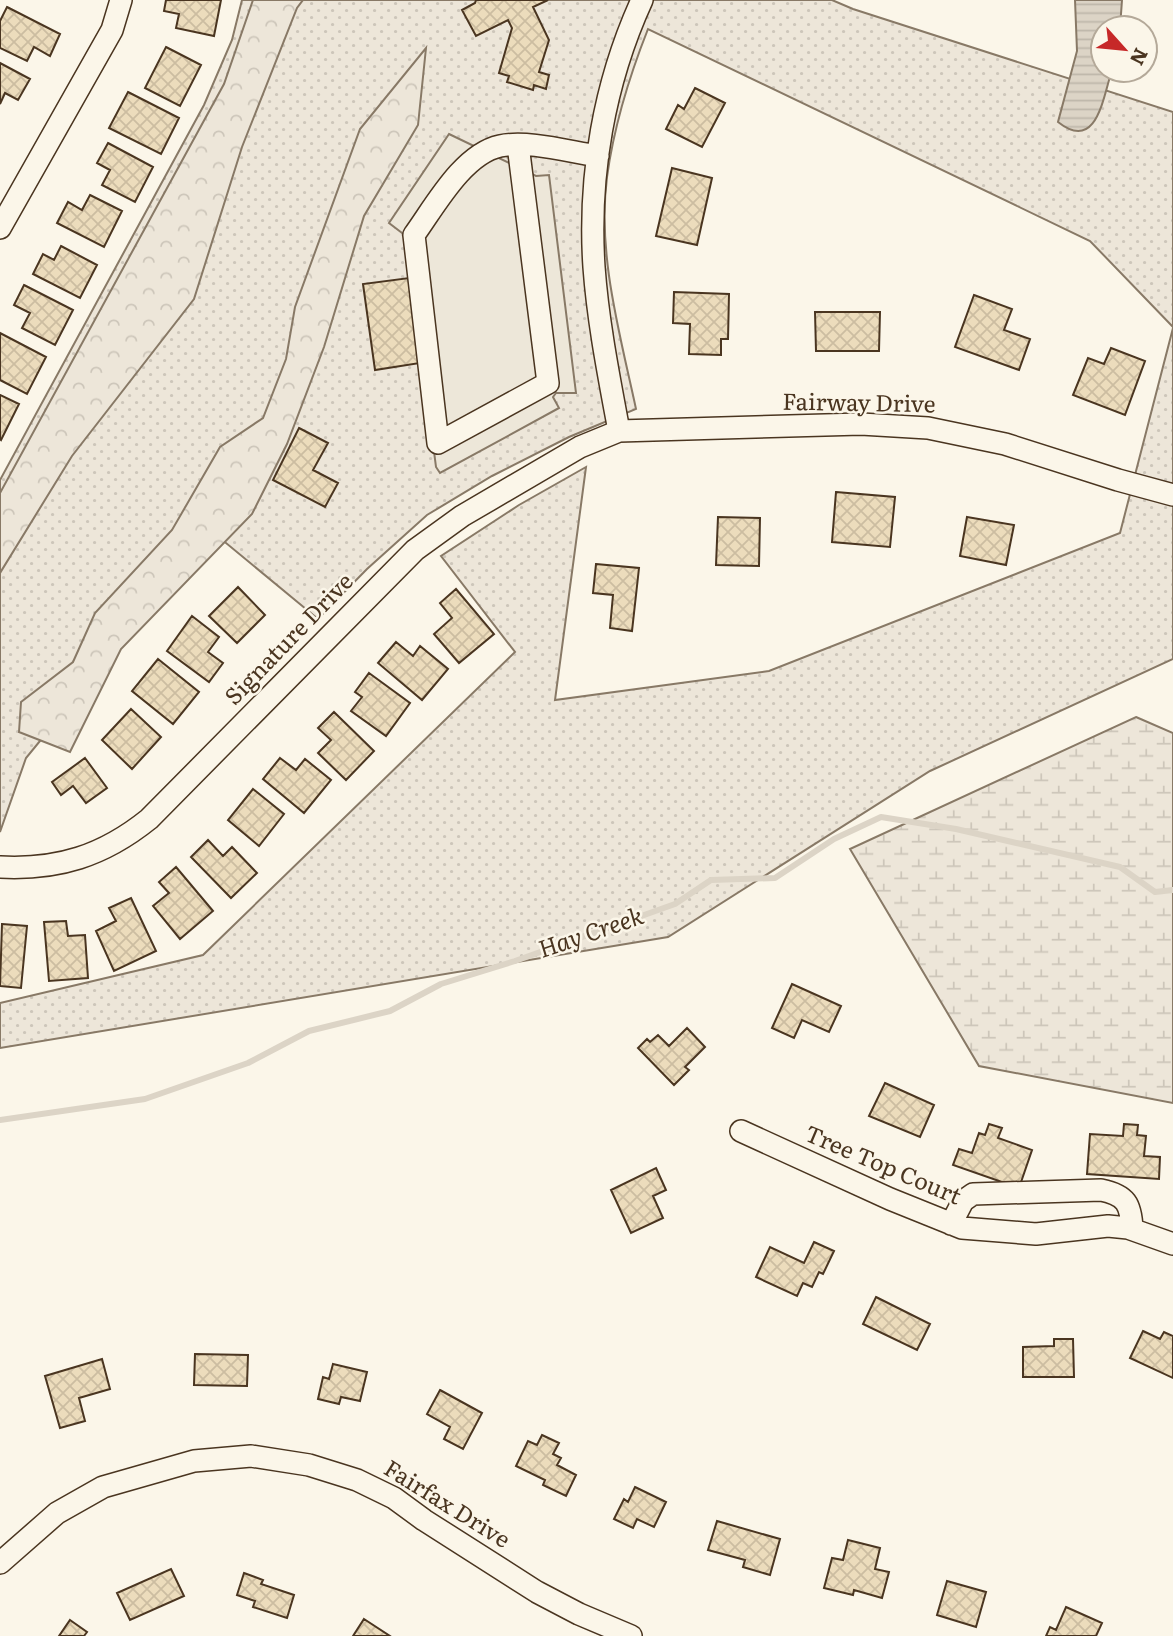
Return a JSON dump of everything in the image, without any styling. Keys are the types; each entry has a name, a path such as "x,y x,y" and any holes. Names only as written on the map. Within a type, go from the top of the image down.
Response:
{"street":[{"path":"0,228 112,30 121,0"},
{"path":"619,431 597,303 594,202 603,122 618,64 642,0"},
{"path":"518,145 548,383 438,443 414,235 461,170 490,149 502,145 518,145 598,156"},
{"name":"Fairway Drive","path":"619,431 861,424 928,428 1005,443 1173,495"},
{"name":"Signature Drive","path":"0,867 21,868 70,862 112,846 131,834 157,811 415,550 462,516 580,447 619,431"},
{"name":"Tree Top Court","path":"741,1131 951,1224 986,1231 1036,1234 1108,1226 1132,1229 1173,1244"},
{"path":"951,1224 963,1202 973,1194 1101,1190 1115,1193 1125,1200 1131,1213 1132,1229"},
{"name":"Fairfax Drive","path":"0,1563 57,1513 103,1487 194,1461 251,1456 309,1465 357,1480 394,1498 537,1592 579,1614 631,1636"}],"green space":[{"path":"242,0 832,0 1173,112 1173,327 1090,241 648,29 618,120 607,177 605,206 605,235 612,294 636,409 569,437 492,476 427,515 367,569 318,619 220,538 116,648 26,758 0,832 0,480 204,105 232,40"},
{"path":"253,0 303,0 297,8 242,147 194,299 72,456 0,573 0,493 224,84"},
{"path":"426,48 418,125 364,216 324,347 287,444 252,514 121,649 70,752 19,732 21,702 73,662 95,613 172,530 220,447 263,418 286,359 295,307 360,129"},
{"path":"1173,328 1173,659 930,771 668,937 0,1048 0,1003 203,955 515,652 441,556 519,505 586,467 555,700 769,671 1120,533"},
{"path":"1136,717 1173,733 1173,1103 979,1066 850,849"}],"shaded area":[{"path":"1075,0 1122,0 1121,14 1089,14 1089,84 1108,84 1096,118 1082,131 1071,130 1058,122 1077,51"},
{"path":"449,134 536,176 549,175 576,393 556,393 553,397 559,408 440,473 436,467 406,236 389,223"}],"building":[{"path":"166,0 221,0 214,36 176,28 179,14 164,11"},
{"path":"476,0 548,0 533,7 549,40 539,72 549,75 546,89 534,85 533,90 507,82 509,76 499,73 512,28 508,20 476,36 462,10"},
{"path":"7,7 60,34 50,56 34,47 27,61 0,48 0,21"},
{"path":"166,47 201,65 180,106 145,88"},
{"path":"0,63 30,79 18,100 5,93 0,104"},
{"path":"695,88 725,103 702,147 666,129 678,105 684,109"},
{"path":"128,92 179,118 161,154 109,128"},
{"path":"108,143 153,167 135,202 102,185 110,170 97,163"},
{"path":"672,168 712,178 697,245 656,236"},
{"path":"90,195 122,211 104,247 57,223 68,202 82,210"},
{"path":"61,246 97,265 80,298 33,274 43,254 54,260"},
{"path":"409,278 420,363 375,370 363,284"},
{"path":"24,285 73,310 55,345 22,328 30,313 14,305"},
{"path":"674,292 729,294 728,339 721,339 721,355 689,354 690,324 673,323"},
{"path":"974,295 1012,309 1004,330 1030,339 1019,370 955,347"},
{"path":"815,312 880,312 879,351 816,351"},
{"path":"0,333 46,357 27,394 0,380"},
{"path":"1111,348 1145,361 1125,415 1073,395 1088,358 1104,364"},
{"path":"0,395 19,404 1,440 0,439"},
{"path":"299,428 328,443 313,470 338,483 325,507 273,480"},
{"path":"836,492 895,497 890,547 832,542"},
{"path":"718,517 760,518 759,566 716,565"},
{"path":"967,517 1014,525 1006,565 960,556"},
{"path":"596,564 639,568 632,631 610,628 613,595 593,593"},
{"path":"238,587 265,615 237,643 209,616"},
{"path":"456,589 494,634 459,663 434,634 452,618 440,603"},
{"path":"192,616 219,637 208,652 223,663 209,682 167,651"},
{"path":"396,642 413,656 420,646 448,669 422,700 378,663"},
{"path":"158,659 199,692 173,724 132,691"},
{"path":"369,673 410,703 386,736 351,711 362,697 355,692"},
{"path":"131,709 161,737 132,769 102,740"},
{"path":"334,712 374,751 346,780 318,753 331,740 318,728"},
{"path":"85,758 107,788 86,803 73,786 61,795 52,782"},
{"path":"280,758 296,770 305,759 331,780 304,813 263,779"},
{"path":"253,789 284,814 259,846 228,820"},
{"path":"208,840 223,856 232,847 257,873 231,898 191,857"},
{"path":"176,867 213,911 180,939 153,906 169,893 159,882"},
{"path":"131,898 156,951 114,971 96,931 116,921 109,908"},
{"path":"66,921 68,936 85,935 88,978 49,981 44,922"},
{"path":"2,924 27,926 21,988 0,986"},
{"path":"792,984 841,1006 829,1032 802,1020 794,1038 772,1028"},
{"path":"687,1028 705,1047 685,1067 689,1070 674,1085 638,1048 647,1039 650,1042 658,1035 669,1046"},
{"path":"885,1083 934,1105 920,1137 869,1116"},
{"path":"989,1124 1002,1128 998,1138 1032,1150 1019,1188 953,1165 959,1149 972,1153 979,1133 985,1135"},
{"path":"1124,1124 1138,1125 1137,1135 1146,1136 1144,1156 1160,1157 1159,1179 1087,1174 1090,1134 1123,1136"},
{"path":"656,1168 666,1190 653,1196 663,1218 631,1233 611,1190"},
{"path":"814,1242 834,1251 823,1274 819,1272 812,1287 803,1283 797,1296 756,1277 770,1247 804,1263"},
{"path":"876,1297 930,1324 917,1350 863,1324"},
{"path":"1143,1331 1160,1339 1164,1332 1173,1336 1173,1378 1130,1358"},
{"path":"1054,1339 1073,1339 1074,1377 1023,1377 1023,1347 1054,1346"},
{"path":"195,1354 248,1355 247,1386 194,1385"},
{"path":"102,1359 110,1389 79,1398 85,1421 60,1428 45,1376"},
{"path":"333,1364 367,1372 360,1401 341,1397 339,1404 318,1399 323,1377 329,1379"},
{"path":"440,1390 482,1413 463,1449 444,1439 450,1427 427,1414"},
{"path":"542,1435 559,1443 553,1454 561,1458 557,1465 576,1475 566,1496 543,1485 545,1480 516,1466 528,1441 537,1445"},
{"path":"635,1487 666,1502 654,1527 637,1519 633,1528 614,1519 624,1499 628,1502"},
{"path":"717,1521 780,1539 770,1575 743,1567 745,1560 708,1550"},
{"path":"848,1540 880,1548 875,1569 889,1572 882,1598 854,1590 853,1595 824,1588 832,1558 843,1560"},
{"path":"171,1569 184,1596 130,1620 117,1593"},
{"path":"244,1573 263,1580 261,1584 294,1595 287,1618 253,1607 255,1601 237,1595"},
{"path":"947,1581 986,1592 976,1627 937,1615"},
{"path":"1066,1607 1102,1623 1096,1636 1046,1636 1050,1627 1056,1630"},
{"path":"364,1619 390,1636 353,1636"},
{"path":"70,1620 87,1632 84,1636 59,1636"}],"waterway":[{"name":"Hay Creek","path":"0,1120 145,1099 248,1063 309,1031 390,1011 441,984 515,961 675,904 711,880 775,878 834,839 881,817 956,829 1120,867 1155,892 1173,890"}]}
